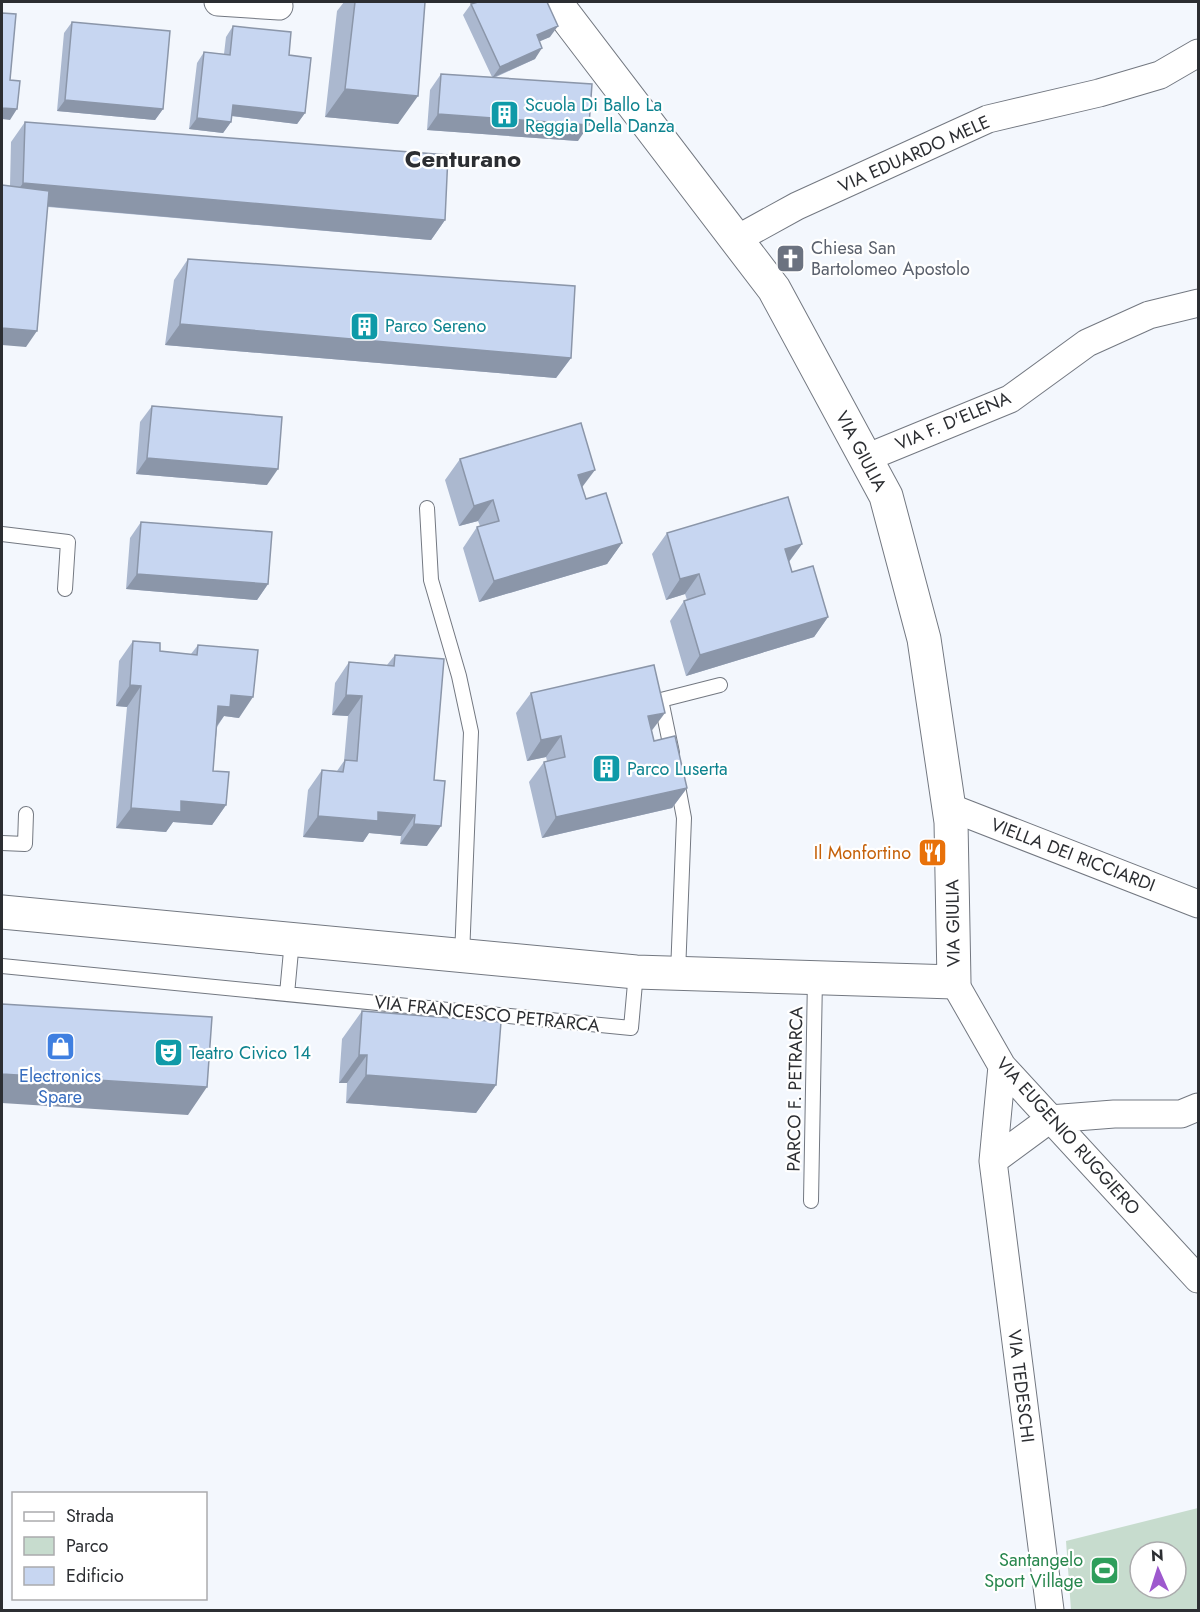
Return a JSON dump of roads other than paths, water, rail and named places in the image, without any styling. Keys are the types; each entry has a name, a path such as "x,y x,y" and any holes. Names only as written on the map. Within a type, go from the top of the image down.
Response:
{"main road":[{"name":"VIA GIULIA","path":"555,2 774,289 886,496 924,639 949,807 954,982"},
{"path":"2,912 636,972 954,982"}],"street":[{"path":"218,2 279,6"},
{"name":"VIA EDUARDO MELE","path":"737,238 797,206 988,119 1099,93 1160,75 1198,53"},
{"name":"VIA F. D'ELENA","path":"866,459 1010,399 1087,343 1149,315 1198,303"},
{"name":"VIELLA DEI RICCIARDI","path":"949,807 1198,904"},
{"name":"VIA EUGENIO RUGGIERO","path":"954,982 1002,1066 1198,1279"},
{"name":"VIA TEDESCHI","path":"1002,1066 993,1161 1050,1611"},
{"path":"993,1161 1050,1119 1114,1114 1181,1114 1198,1107"}],"lane":[{"path":"427,508 431,580 459,676 471,732 462,956"},
{"path":"2,534 68,542 64,589"},
{"path":"678,973 684,818 661,700 720,685"},
{"path":"2,843 25,844 26,814"},
{"path":"287,994 292,939"},
{"name":"VIA FRANCESCO PETRARCA","path":"2,966 631,1028 636,972"},
{"name":"PARCO F. PETRARCA","path":"811,1201 815,978"}],"place":[{"name":"Scuola Di Ballo La Reggia Della Danza","path":"504,115"},
{"name":"Chiesa San Bartolomeo Apostolo","path":"790,258"},
{"name":"Parco Sereno","path":"364,326"},
{"name":"Parco Luserta","path":"606,769"},
{"name":"Il Monfortino","path":"932,853"},
{"name":"Electronics Spare","path":"60,1047"},
{"name":"Teatro Civico 14","path":"168,1053"},
{"name":"Santangelo Sport Village","path":"1104,1570"}],"district":[{"name":"Centurano","path":"463,158"}]}
